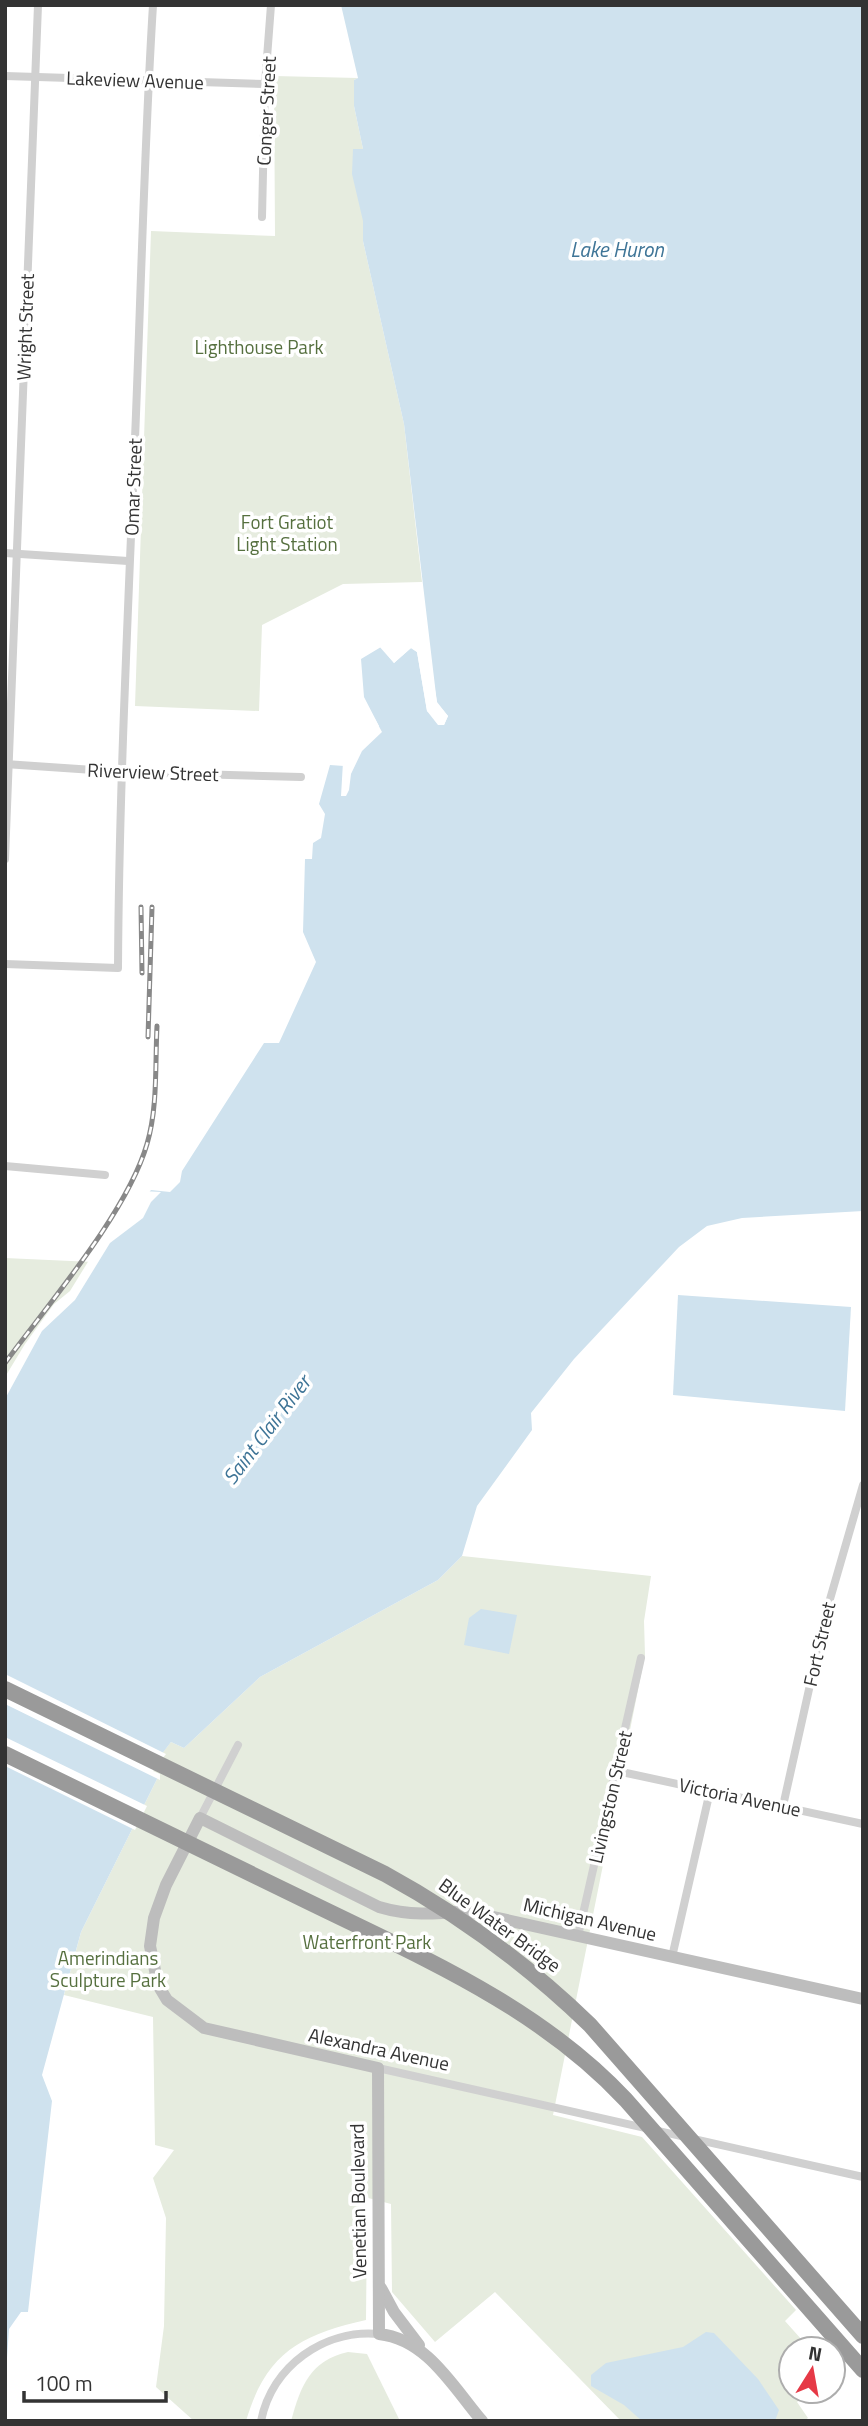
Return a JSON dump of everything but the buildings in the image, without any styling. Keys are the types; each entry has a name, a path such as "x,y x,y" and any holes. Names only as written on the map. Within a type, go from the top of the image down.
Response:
{"highway":[{"name":"Blue Water Bridge","path":"5,1689 385,1874 434,1901 489,1940 543,1981 599,2035 863,2336"},
{"path":"5,1754 370,1932 531,2018 594,2067 626,2100 863,2370"}],"street":[{"name":"Wright Street","path":"5,859 38,5"},
{"name":"Omar Street","path":"5,964 118,968 128,561 153,5"},
{"name":"Conger Street","path":"262,217 265,83 271,5"},
{"name":"Lakeview Avenue","path":"5,76 265,83"},
{"path":"5,553 128,561"},
{"name":"Riverview Street","path":"8,764 123,772 301,777"},
{"path":"5,1166 105,1175"},
{"name":"Fort Street","path":"783,1806 826,1612 863,1485"},
{"name":"Livingston Street","path":"578,1936 641,1657"},
{"name":"Alexandra Avenue","path":"238,1745 166,1885 154,1918 150,1947 158,1985 167,2000 204,2028 863,2177"},
{"name":"Victoria Avenue","path":"617,1771 863,1824"},
{"path":"672,1956 710,1791"},
{"name":"Michigan Avenue","path":"200,1818 379,1907 413,1915 466,1911 863,1999"},
{"name":"Venetian Boulevard","path":"378,2068 379,2333"},
{"path":"379,2284 394,2312 424,2352 482,2421"},
{"path":"261,2421 276,2384 304,2354 337,2338 379,2333 405,2340 424,2352"}],"green space":[{"name":"Lighthouse Park","path":"274,76 358,78 354,80 354,106 363,149 363,241 404,424 422,582 343,584 262,625 259,711 135,706 151,231 275,236"},
{"path":"5,1258 93,1262 5,1385"},
{"name":"Waterfront Park","path":"462,1556 651,1576 644,1621 645,1655 553,2115 642,2137 796,2310 785,2321 798,2335 777,2335 777,2405 799,2405 808,2418 804,2421 621,2421 495,2292 435,2342 392,2292 391,2204 353,2194 367,2219 366,2320 322,2333 289,2351 275,2363 264,2379 246,2421 194,2421 156,2387 164,2326 166,2218 153,2178 174,2150 155,2145 153,2017 64,1995 81,1932 158,1777 147,1772 171,1742 184,1748 260,1677 438,1580"},
{"path":"348,2352 367,2354 400,2421 291,2421 309,2376 324,2362"}],"water":[{"name":"Lake Huron","path":"341,5 863,5 863,1211 742,1218 707,1226 679,1247 574,1359 531,1413 532,1430 477,1506 462,1556 438,1580 260,1677 184,1748 171,1742 148,1772 158,1777 81,1932 42,2075 52,2101 28,2312 21,2312 9,2329 5,2387 5,1385 37,1332 73,1294 93,1262 151,1190 170,1192 180,1182 182,1171 264,1043 279,1043 316,962 303,932 305,859 312,859 313,843 321,838 325,814 319,804 330,765 344,766 379,726 364,697 361,659 381,647 394,663 411,648 417,652 427,711 444,725 448,716 437,703 404,424 363,241 363,221 352,174 353,149 363,149 354,106 354,80 358,78"},
{"path":"678,1295 851,1307 845,1411 673,1395"},
{"path":"481,1609 517,1615 509,1654 464,1645 469,1618"},
{"path":"706,2332 714,2333 758,2379 779,2410 775,2421 642,2421 624,2405 591,2386 591,2375 606,2363 683,2347"}],"pier":[{"path":"383,644 397,658 410,645 420,650 430,709 442,722 444,718 433,703 425,645 428,647 437,702 448,716 444,725 438,725 427,711 417,652 411,648 394,663 378,645"},
{"path":"375,719 382,732 362,751 351,774 349,790 346,796 341,796 343,762 362,733 374,725 372,721"},
{"path":"142,1191 161,1192 151,1202 143,1218 110,1243 75,1300 42,1331 5,1399 5,1377 25,1344 54,1304 70,1291 110,1226 121,1220 134,1196"},
{"path":"5,1674 166,1754 153,1771 160,1774 160,1780 5,1704"},
{"path":"5,1737 147,1806 135,1830 5,1766"}],"railway":[{"path":"141,907 142,973"},
{"path":"148,1037 152,907"},
{"path":"5,1363 105,1228 137,1171 151,1130 157,1026"}],"park label":[{"name":"Fort Gratiot Light Station","path":"287,533"},
{"name":"Amerindians Sculpture Park","path":"108,1969"}],"water label":[{"name":"Saint Clair River","path":"267,1430"}]}
